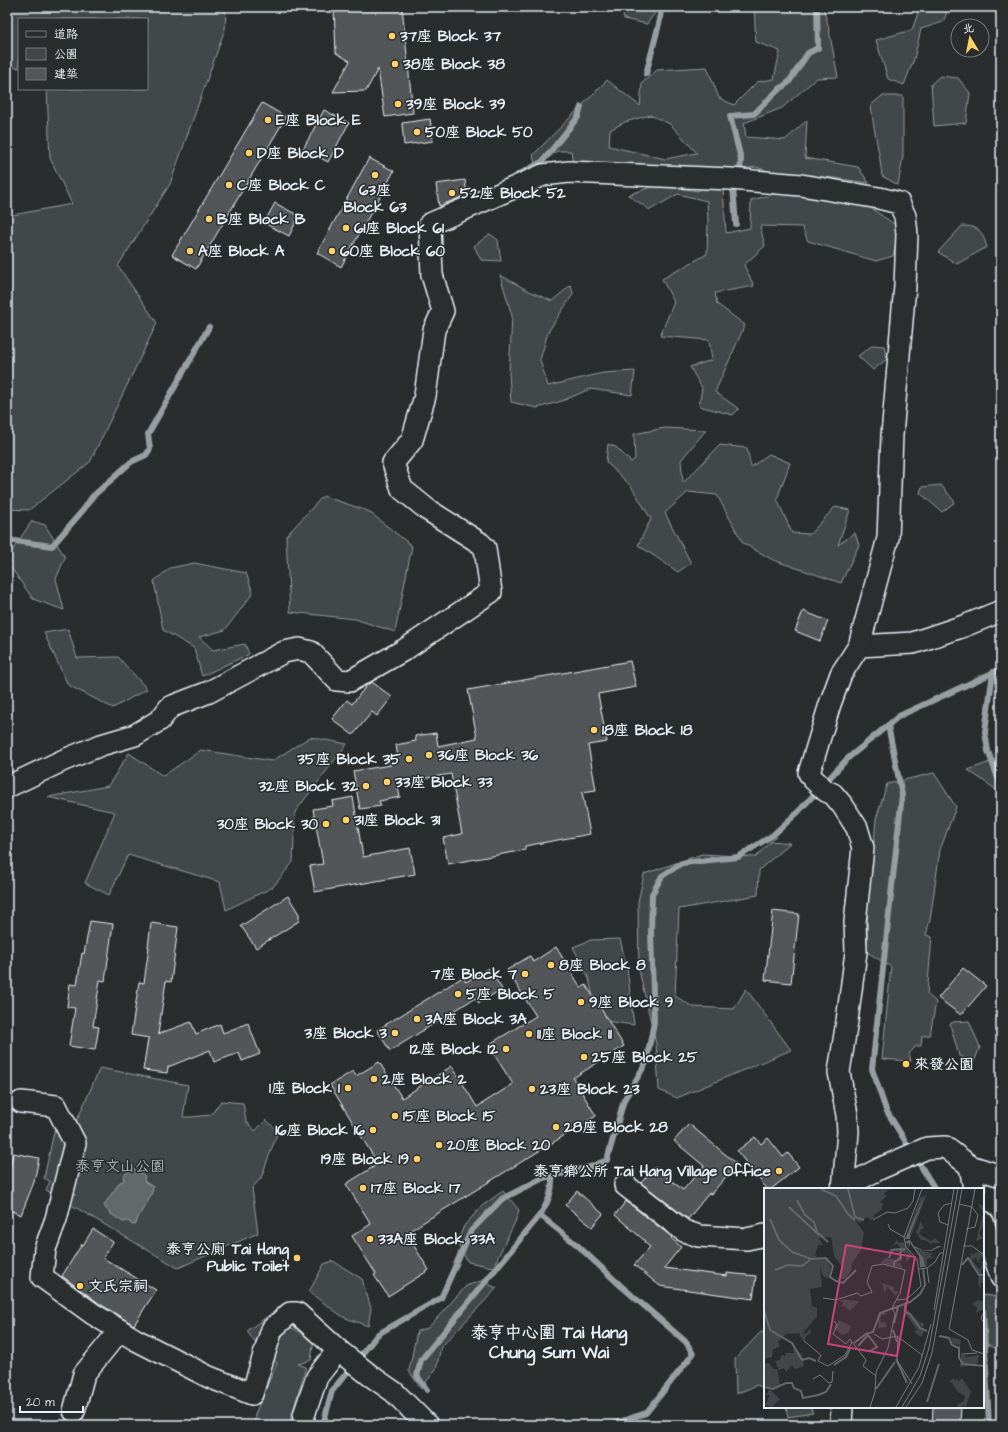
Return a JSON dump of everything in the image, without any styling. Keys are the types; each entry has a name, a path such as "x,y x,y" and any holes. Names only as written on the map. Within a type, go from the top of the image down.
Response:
{"street":[{"path":"7,787 64,760 101,745 135,734 160,720 170,707 209,692 284,652 299,649 311,652 337,680 350,681 404,650 490,592 485,548 480,543 428,510 402,489 393,463 412,440 425,396 434,330 443,311 432,275 430,224 543,175 569,172 730,179 801,185 879,198 899,204 905,216 907,242 905,286 892,435 888,538 859,646 841,674 830,704 809,773 820,785 833,794 843,806 857,828 863,848 855,922 856,952 839,1072 847,1115 848,1132 842,1188"},
{"path":"859,646 913,643 964,626 1001,611"},
{"path":"21,1102 56,1106 75,1143 56,1219 46,1249 42,1277 93,1314 136,1340 209,1377 252,1394 272,1329 290,1313 297,1313 342,1354 370,1376 394,1392 427,1425"},
{"path":"842,1188 928,1148 945,1147 970,1166 1001,1176"},
{"path":"970,1166 974,1188"},
{"path":"625,1185 684,1231 699,1236 747,1239 764,1235"},
{"path":"984,1225 1001,1277"},
{"path":"74,1412 84,1374 120,1330"},
{"path":"303,1425 304,1415 317,1377 342,1354"},
{"path":"841,1425 842,1408"}],"green space":[{"path":"7,7 226,7 225,29 170,184 118,266 157,323 90,462 29,510 7,509 7,216 72,204 50,158 47,90 148,90 148,18 18,18 18,68 7,66"},
{"path":"621,7 659,7 647,24 624,19"},
{"path":"754,7 823,7 838,77 817,78 782,108 744,123 746,137 785,140 807,120 805,158 858,167 869,183 834,178 781,175 756,167 718,173 573,164 571,151 557,151 536,168 533,155 607,80 640,106 642,83 657,70 707,67 719,98 734,105 757,82 774,79 780,51 756,42","holes":["650,115 670,124 697,153 665,159 609,146 610,130 625,122"]},
{"path":"920,7 949,7 943,22 921,29 914,59 904,85 888,79 876,40 912,30"},
{"path":"940,76 958,78 970,93 966,123 934,126 931,84"},
{"path":"882,96 903,96 903,156 898,185 882,176 871,105"},
{"path":"710,184 723,189 726,233 750,228 751,200 787,191 856,198 900,228 893,256 876,261 808,241 802,227 760,226 765,246 744,265 754,286 715,293 717,304 745,325 715,392 739,409 733,415 699,406 702,388 690,367 712,360 709,340 660,336 674,302 662,279 707,254 707,201 678,194 650,210 628,195 657,185 698,191"},
{"path":"962,226 977,229 984,237 987,247 957,264 938,252"},
{"path":"490,234 498,240 501,261 481,260 474,246"},
{"path":"500,275 527,290 552,301 571,285 573,294 548,332 540,360 548,386 603,373 635,371 632,395 590,389 562,401 537,408 511,402 509,374 512,316"},
{"path":"873,345 884,346 887,359 873,370 858,356"},
{"path":"665,428 706,430 681,460 683,483 720,445 747,448 751,467 769,454 790,463 777,499 792,533 810,534 835,507 850,510 838,545 855,533 859,545 841,583 773,560 743,543 717,495 688,492 665,513 691,563 678,572 638,545 651,519 631,486 606,462 608,444 616,447 631,462 635,459 634,434"},
{"path":"941,485 955,502 942,512 920,493 922,487"},
{"path":"323,496 368,511 412,546 395,632 355,619 290,612 286,536"},
{"path":"32,521 45,525 65,557 56,579 64,610 33,599 7,562 7,558"},
{"path":"194,563 246,573 253,593 225,630 199,637 213,650 245,644 249,654 202,676 194,648 163,630 154,581 170,568"},
{"path":"68,629 77,658 118,657 147,689 113,708 68,685 44,633"},
{"path":"310,737 347,744 295,812 293,862 273,887 226,910 220,882 128,855 109,895 85,883 115,812 48,797 108,786 129,753 163,776 201,750 272,761"},
{"path":"1001,758 1001,793 968,770"},
{"path":"934,773 956,807 940,850 930,920 926,935 932,937 927,994 936,1002 930,1035 922,1036 921,1046 916,1046 909,1054 911,1061 882,1059 891,967 867,952 868,870 874,842 876,819 887,784"},
{"path":"771,841 790,843 759,870 758,895 679,909 675,996 693,1007 734,1009 746,989 791,1050 677,1098 659,1090 656,1044 639,970 638,902 644,874 702,854 756,857"},
{"path":"620,939 627,968 634,1025 598,1020 589,979 573,947 591,940"},
{"path":"969,1021 980,1047 974,1062 959,1056 950,1024 953,1022"},
{"name":"泰亨文山公園","path":"100,1068 188,1085 183,1117 211,1115 221,1101 243,1103 246,1121 255,1131 266,1120 278,1131 261,1178 252,1188 258,1233 178,1268 46,1190 50,1181 44,1178 55,1127 73,1129"},
{"path":"503,1191 519,1210 515,1222 493,1267 468,1262 457,1243 464,1226 482,1206"},
{"path":"333,1261 362,1279 371,1308 368,1326 343,1317 309,1292 324,1264"},
{"path":"481,1281 497,1288 441,1347 436,1369 421,1389 409,1371 417,1331 428,1328 466,1286"},
{"path":"984,1295 1001,1299 1001,1347 995,1348 984,1342"},
{"path":"272,1313 292,1328 314,1339 311,1360 298,1364 306,1367 289,1425 254,1425 255,1414 277,1363 260,1350 247,1331"},
{"path":"764,1331 764,1388 757,1385 736,1394 735,1359 760,1333"},
{"path":"786,1408 810,1408 813,1413 788,1417"}],"shaded area":[{"path":"132,1168 136,1169 145,1176 144,1181 153,1187 150,1197 136,1224 132,1225 128,1221 123,1222 112,1215 104,1205 120,1182 124,1181 123,1176"}],"building":[{"path":"334,7 402,7 413,113 385,117 378,69 366,91 333,92 350,61 336,53"},
{"path":"262,103 286,117 196,269 172,255"},
{"path":"324,110 349,123 328,162 303,149"},
{"name":"50座 Block 50","path":"430,119 433,141 404,145 402,123"},
{"path":"369,158 394,171 341,267 317,253"},
{"name":"52座 Block 52","path":"465,180 467,195 439,206 436,184"},
{"path":"275,203 299,216 289,236 264,223"},
{"path":"803,611 828,621 820,641 795,631"},
{"path":"630,661 636,687 598,694 607,742 588,745 596,790 582,792 590,834 525,846 525,850 448,864 443,838 462,834 451,774 397,783 400,797 379,801 381,806 360,809 353,771 391,765 386,760 398,758 396,745 416,741 415,736 436,733 438,746 477,738 468,690"},
{"path":"372,682 392,697 377,716 372,712 353,735 332,719 347,700 352,704 367,685"},
{"path":"353,797 363,857 410,848 415,874 315,892 310,866 323,864 313,809 333,806 332,801"},
{"path":"288,896 299,914 299,921 256,948 241,926"},
{"path":"773,911 799,914 791,983 765,980"},
{"path":"90,921 113,924 105,981 100,980 93,1026 99,1027 95,1050 69,1046 75,1008 67,1007 70,984 77,985 82,953 84,954"},
{"path":"151,923 178,927 171,982 166,981 158,1034 191,1022 196,1034 220,1024 223,1033 248,1023 260,1054 242,1061 239,1053 214,1062 210,1050 168,1067 167,1073 143,1070 149,1038 131,1035 139,982 144,983"},
{"path":"556,947 581,988 586,985 624,1046 573,1078 596,1116 406,1233 429,1270 388,1296 374,1275 376,1274 352,1236 371,1224 346,1184 378,1164 330,1085 353,1071 356,1076 379,1062 402,1098 452,1066 477,1107 513,1084 488,1045 536,1016 507,970 530,956 533,962"},
{"path":"488,968 502,989 479,1003 475,998 390,1051 377,1030 463,977 466,982"},
{"path":"963,968 986,986 961,1015 938,998"},
{"path":"689,1124 737,1164 711,1194 709,1193 688,1219 641,1183 655,1167 683,1190 704,1166 674,1141"},
{"path":"755,1137 761,1144 768,1138 783,1157 788,1153 799,1167 772,1188 766,1188 737,1151"},
{"path":"13,1153 39,1158 34,1182 21,1215 7,1209 7,1183"},
{"path":"577,1191 603,1214 592,1227 565,1205"},
{"path":"626,1201 672,1237 671,1238 681,1247 664,1268 727,1276 727,1273 756,1276 753,1299 660,1286 634,1265 650,1247 615,1215"},
{"name":"文氏宗祠","path":"93,1229 113,1242 103,1258 156,1290 134,1325 100,1304 62,1276"},
{"path":"933,1408 961,1408 960,1425 932,1425"}],"waterway":[{"path":"646,74 660,20 661,7"},
{"path":"740,173 741,159 730,116 754,114 777,91 789,82 808,53 818,48 817,7"},
{"path":"518,175 542,162 578,117 581,107"},
{"path":"733,187 736,224"},
{"path":"7,540 52,546 84,509 92,497 131,462 146,455 150,449 148,434 209,327"},
{"path":"323,1425 332,1391 378,1334 441,1298 471,1231 502,1199 543,1178 590,1167 607,1160 624,1100 646,1063 654,1022 651,932 652,894 662,876 682,863 738,857 773,835 798,812 847,759 899,716 1001,669"},
{"path":"993,672 985,732 988,751 1001,786"},
{"path":"888,725 902,795 872,1069 886,1110 934,1188"},
{"path":"427,1390 417,1376 421,1360 540,1215 549,1197 552,1187 552,1176"},
{"path":"540,1215 577,1245 620,1285 686,1342 693,1354 646,1413 613,1424"},
{"path":"984,1330 989,1425"}],"place":[{"name":"37座 Block 37","path":"392,36"},
{"name":"38座 Block 38","path":"395,64"},
{"name":"39座 Block 39","path":"398,104"},
{"name":"E座 Block E","path":"268,120"},
{"name":"50座 Block 50","path":"417,132"},
{"name":"D座 Block D","path":"249,153"},
{"name":"63座 Block 63","path":"375,175"},
{"name":"C座 Block C","path":"229,185"},
{"name":"52座 Block 52","path":"452,193"},
{"name":"B座 Block B","path":"209,219"},
{"name":"61座 Block 61","path":"346,228"},
{"name":"A座 Block A","path":"190,251"},
{"name":"60座 Block 60","path":"332,251"},
{"name":"18座 Block 18","path":"594,730"},
{"name":"36座 Block 36","path":"429,755"},
{"name":"35座 Block 35","path":"409,759"},
{"name":"33座 Block 33","path":"387,782"},
{"name":"32座 Block 32","path":"366,786"},
{"name":"31座 Block 31","path":"346,820"},
{"name":"30座 Block 30","path":"326,824"},
{"name":"8座 Block 8","path":"551,965"},
{"name":"7座 Block 7","path":"525,974"},
{"name":"5座 Block 5","path":"458,994"},
{"name":"9座 Block 9","path":"581,1002"},
{"name":"3A座 Block 3A","path":"417,1019"},
{"name":"3座 Block 3","path":"395,1033"},
{"name":"11座 Block 11","path":"529,1034"},
{"name":"12座 Block 12","path":"506,1049"},
{"name":"25座 Block 25","path":"584,1057"},
{"name":"來發公園","path":"906,1064"},
{"name":"2座 Block 2","path":"374,1079"},
{"name":"1座 Block 1","path":"348,1088"},
{"name":"23座 Block 23","path":"532,1089"},
{"name":"15座 Block 15","path":"395,1116"},
{"name":"28座 Block 28","path":"556,1127"},
{"name":"16座 Block 16","path":"373,1130"},
{"name":"20座 Block 20","path":"439,1145"},
{"name":"19座 Block 19","path":"417,1159"},
{"name":"泰亨鄉公所 Tai Hang Village Office","path":"779,1171"},
{"name":"17座 Block 17","path":"363,1188"},
{"name":"33A座 Block 33A","path":"370,1239"},
{"name":"泰亨公廁 Tai Hang Public Toilet","path":"297,1258"},
{"name":"文氏宗祠","path":"80,1286"}],"district":[{"name":"泰亨中心圍 Tai Hang Chung Sum Wai","path":"549,1343"}]}
